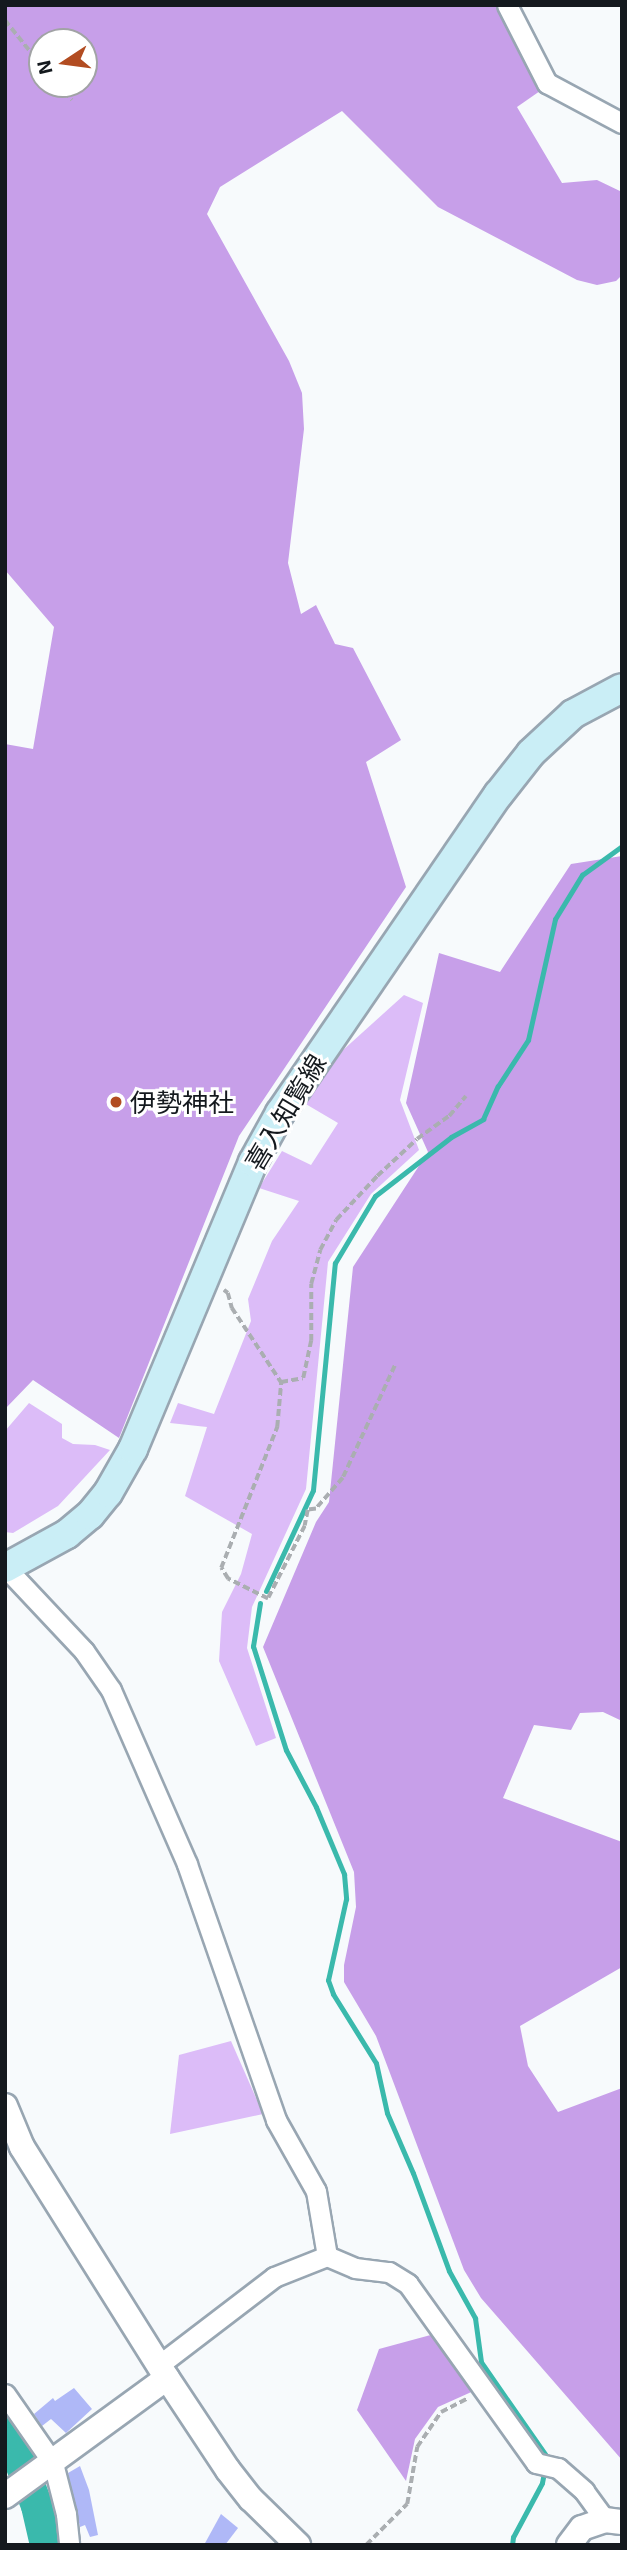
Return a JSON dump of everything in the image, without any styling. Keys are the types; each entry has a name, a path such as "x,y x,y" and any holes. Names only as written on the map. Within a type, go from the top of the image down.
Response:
{"main road":[{"name":"喜入知覧線","path":"8,1562 67,1534 90,1515 108,1493 132,1449 253,1162 280,1113 498,795 551,733 591,702 622,688"}],"street":[{"path":"508,5 547,83 622,123"},
{"path":"8,1562 83,1651 111,1690 187,1864 276,2120 316,2191 327,2256"},
{"path":"5,2106 22,2147 163,2372 228,2470 251,2499 298,2545"},
{"path":"5,2496 53,2463 274,2277 327,2256 355,2268 388,2272 408,2284 536,2463 547,2466 584,2491 613,2521"},
{"path":"5,2394 53,2463 66,2514 69,2545"},
{"path":"569,2545 582,2528 613,2521"}],"path":[{"path":"5,20 28,49"},
{"path":"281,1382 303,1378 311,1341 311,1284 320,1250 337,1220 377,1176 417,1139 449,1116 466,1096"},
{"path":"203,1276 228,1293 232,1308 281,1382 277,1427 221,1568 228,1579 268,1599 305,1526 308,1510 316,1508 343,1478 395,1366"},
{"path":"366,2545 407,2504 417,2448 441,2412 486,2390"}],"shaded area":[{"path":"5,5 498,5 540,91 517,107 562,183 597,180 622,192 622,275 616,281 597,285 577,280 438,207 342,111 220,187 207,214 289,361 302,393 304,429 288,563 301,614 316,605 335,644 353,648 401,740 366,762 406,887 239,1136 119,1438 33,1380 5,1409 5,744 33,749 54,627 5,570"},
{"path":"622,856 622,1721 603,1712 580,1713 571,1730 534,1725 503,1798 622,1842 622,1967 520,2026 528,2066 558,2112 622,2088 622,2460 481,2298 464,2270 376,2036 344,1982 344,1965 356,1907 354,1872 263,1647 316,1522 329,1502 353,1267 428,1152 406,1103 439,953 500,972 571,864"},
{"path":"404,995 423,1003 400,1100 419,1150 371,1194 328,1262 306,1489 252,1607 247,1648 276,1738 256,1746 219,1661 222,1612 241,1574 252,1534 185,1496 207,1427 170,1423 178,1403 214,1414 251,1321 248,1299 272,1241 299,1201 259,1188 282,1151 311,1165 338,1123 304,1103 342,1051"},
{"path":"29,1403 62,1424 62,1438 73,1444 95,1445 110,1450 58,1506 13,1533 5,1532 5,1431"},
{"path":"231,2041 263,2114 170,2134 179,2055"},
{"path":"438,2333 478,2389 438,2407 415,2439 406,2481 357,2410 379,2349"}],"building":[{"path":"74,2388 92,2409 66,2433 51,2419 42,2426 34,2414 53,2398 55,2401"},
{"path":"80,2466 89,2490 98,2535 90,2537 85,2525 80,2527 68,2473"},
{"path":"221,2514 238,2528 225,2545 204,2545"}],"waterway":[{"path":"266,1591 313,1490 335,1263 375,1196 451,1137 483,1119 498,1086 528,1040 555,919 582,875 622,846"},
{"path":"260,1603 253,1646 286,1750 316,1807 344,1874 346,1899 328,1980 333,1994 376,2063 387,2113 413,2173 449,2271 475,2318 481,2362 547,2457 542,2483 513,2537 512,2545"},
{"path":"5,2432 13,2443 37,2506 46,2545"}],"place":[{"name":"伊勢神社","path":"116,1102"}]}
